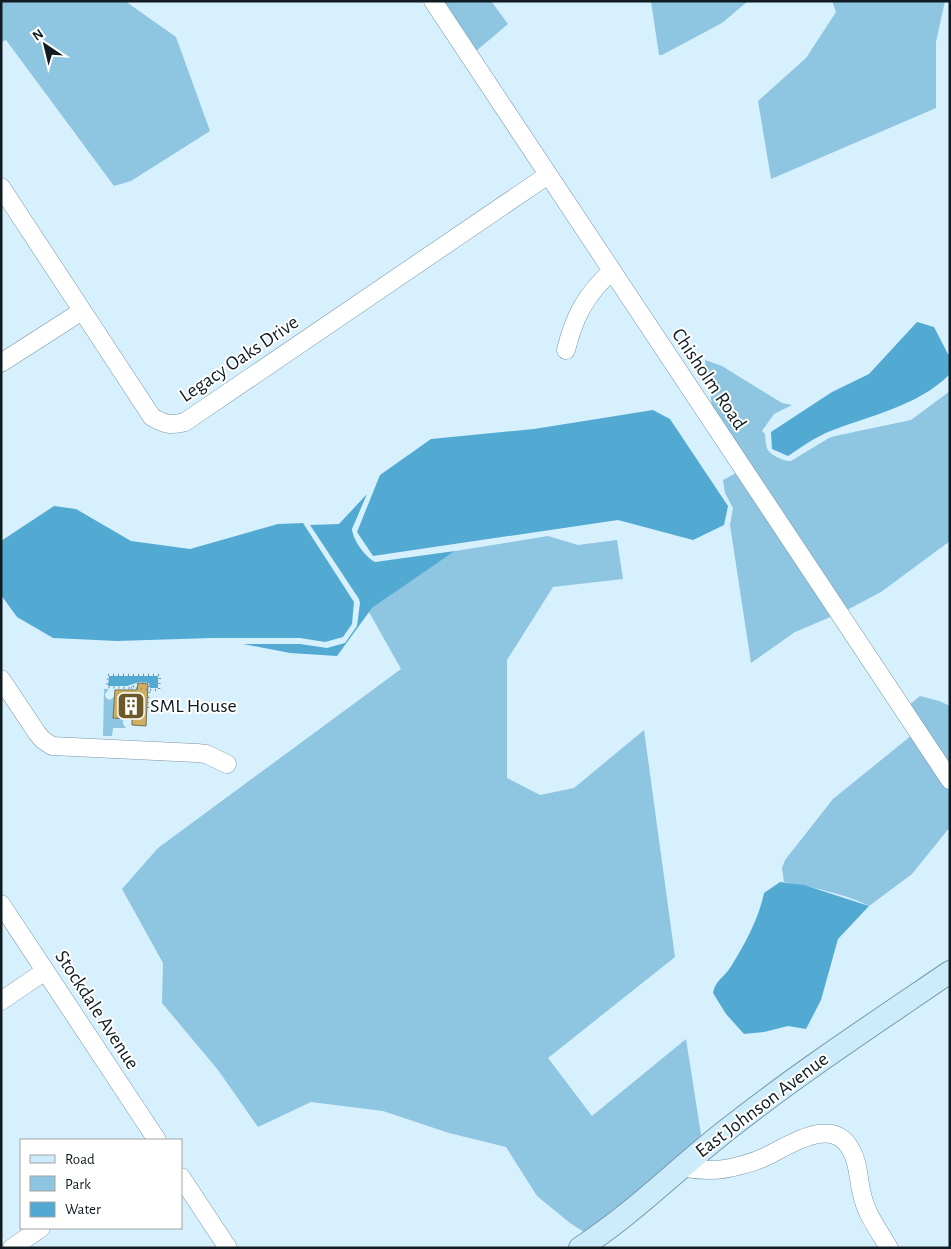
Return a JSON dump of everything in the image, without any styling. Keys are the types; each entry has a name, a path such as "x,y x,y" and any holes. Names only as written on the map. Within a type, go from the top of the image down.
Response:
{"main road":[{"name":"East Johnson Avenue","path":"580,1248 617,1221 775,1092 950,972"}],"street":[{"name":"Chisholm Road","path":"433,1 950,780"},
{"name":"Legacy Oaks Drive","path":"1,187 152,416 162,423 173,425 185,422 548,175"},
{"path":"566,350 570,331 579,312 594,288 612,271"},
{"path":"1,363 82,311"},
{"path":"1,679 37,733 52,746 197,753 206,754 227,764"},
{"name":"Stockdale Avenue","path":"1,904 156,1139"},
{"path":"1,1001 45,971"},
{"path":"682,1167 706,1171 731,1168 765,1158 815,1134 835,1135 851,1149 856,1162 862,1196 869,1216 890,1248"},
{"path":"182,1179 228,1248"},
{"path":"12,1248 40,1229"}],"path":[{"path":"108,675 160,675 159,690 131,688 107,687 108,675"},
{"path":"131,688 139,683 149,684 148,708 152,709"}],"green space":[{"path":"1,1 125,1 176,37 210,131 131,181 114,186 6,40 1,42"},
{"path":"441,1 491,1 508,24 475,52"},
{"path":"651,1 748,1 722,23 659,55"},
{"path":"832,1 945,1 936,42 936,108 771,179 758,101 806,58 836,12"},
{"path":"705,360 722,366 782,403 792,405 774,414 762,431 765,434 766,446 771,454 788,461 835,436 911,420 950,391 950,541 881,592 845,611 713,412"},
{"path":"738,472 833,616 795,632 751,663 730,525 733,508 725,493 723,480"},
{"path":"548,536 578,545 617,540 623,579 553,587 507,660 507,778 540,795 574,788 644,730 675,957 548,1058 592,1116 686,1039 702,1141 587,1234 570,1223 537,1196 506,1147 449,1133 383,1111 311,1102 258,1127 218,1070 162,1003 163,963 122,889 158,848 401,669 369,612 372,608 455,551"},
{"path":"104,689 109,689 105,694 106,698 110,700 114,697 114,717 123,718 123,724 126,728 113,728 112,736 103,736"},
{"path":"920,696 950,706 950,769 908,706"},
{"path":"912,735 950,792 950,827 912,874 869,906 816,888 784,882 782,868 785,860 833,799"}],"water":[{"path":"917,322 934,327 950,358 950,374 923,395 892,409 828,432 788,456 772,449 771,432 832,392 869,374"},
{"path":"653,410 670,419 728,506 724,525 693,540 618,520 373,556 357,532 380,475 431,439 534,429"},
{"path":"367,494 352,529 357,543 371,560 375,562 455,551 372,608 337,656 290,653 243,644 300,644 327,648 345,643 357,626 359,599 310,525 339,524"},
{"path":"54,506 76,509 131,541 190,549 278,524 303,523 354,602 352,624 343,637 325,642 300,638 117,641 53,638 17,617 1,595 1,541"},
{"path":"109,676 158,676 158,688 150,688 149,683 139,682 127,686 108,686"},
{"path":"780,882 804,885 869,906 838,939 821,1000 806,1029 788,1026 764,1032 744,1034 726,1014 713,993 716,985 730,968 746,941 759,912 764,893"}],"building":[{"name":"SML House","path":"138,683 148,684 146,726 132,725 132,719 113,718 115,690 137,690"}],"place":[{"name":"SML House","path":"131,706"}]}
